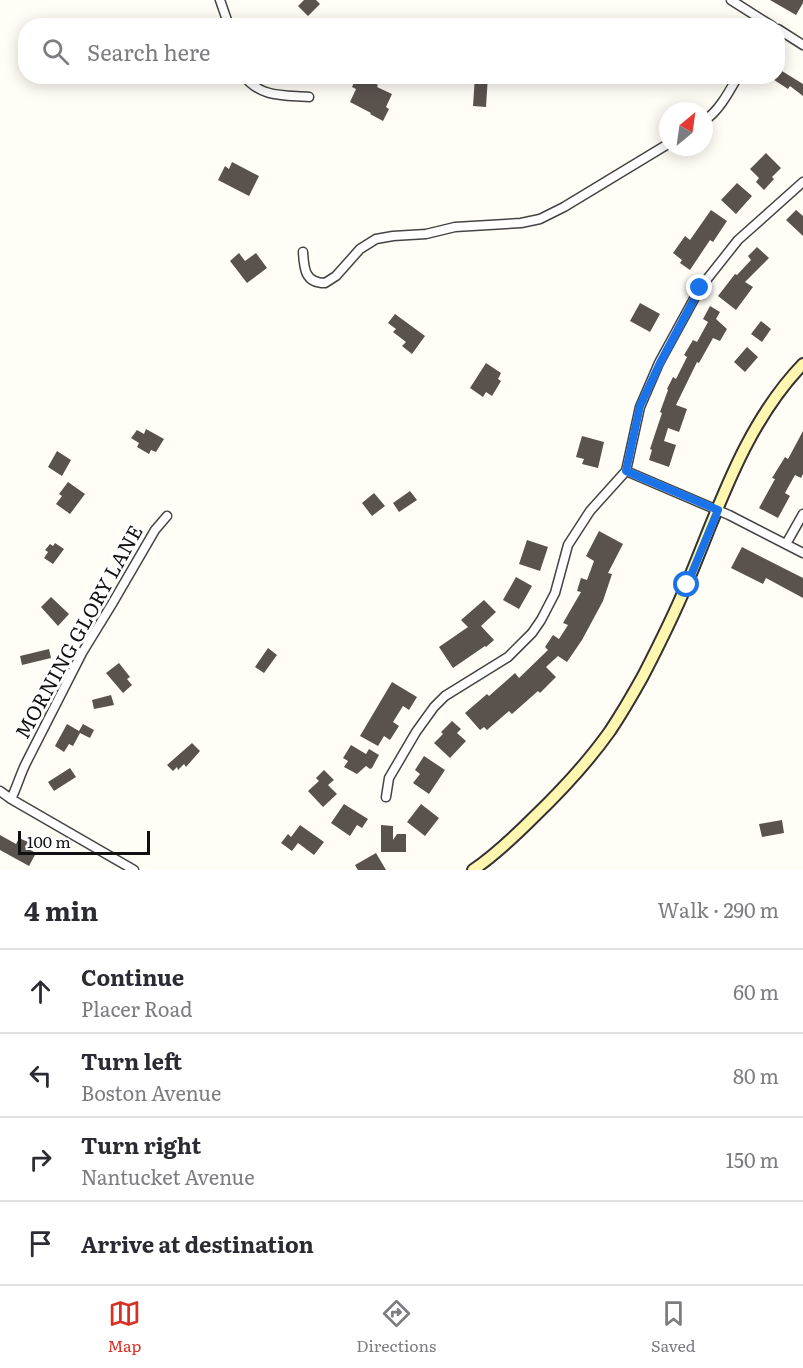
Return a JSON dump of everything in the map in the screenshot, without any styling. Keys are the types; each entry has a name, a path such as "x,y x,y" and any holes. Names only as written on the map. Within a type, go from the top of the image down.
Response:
{"main road":[{"path":"476,869 520,832 553,799 572,779 611,729 656,652 752,436 775,399 803,364"}],"street":[{"path":"220,0 226,18"},
{"path":"731,0 759,18"},
{"path":"785,34 803,45"},
{"path":"252,84 269,93 309,97"},
{"path":"713,114 733,84"},
{"path":"303,252 305,270 309,277 315,282 325,283 336,276 360,249 376,239 426,234 455,227 521,223 540,219 659,149"},
{"path":"386,797 389,778 416,732 434,707 445,696 508,657 532,633 541,620 555,593 568,545 590,511 626,471 640,406 700,288 738,240 803,182"},
{"path":"626,471 718,510 803,553"},
{"path":"786,544 803,514"},
{"name":"MORNING GLORY LANE","path":"11,799 23,769 82,653 155,530 167,516"},
{"path":"0,791 134,870"}],"building":[{"path":"304,0 316,0 320,4 308,16 298,6"},
{"path":"770,0 803,0 803,3 796,15"},
{"path":"785,73 803,84 803,96 790,86 788,89 780,84 785,84"},
{"path":"353,84 376,84 377,87 392,94 386,107 389,109 383,121 350,102 356,89 352,87"},
{"path":"474,84 487,84 486,107 473,106"},
{"path":"766,153 781,168 764,190 756,182 759,178 750,169"},
{"path":"232,162 259,176 249,196 218,180 225,166 229,169"},
{"path":"737,183 752,196 736,214 721,200"},
{"path":"711,210 727,221 713,242 710,240 690,270 680,263 682,260 673,253 685,236 690,240"},
{"path":"796,210 803,216 803,236 786,220"},
{"path":"757,247 769,258 745,282 753,287 736,310 718,296 735,274 737,275 751,260 748,256"},
{"path":"239,253 245,261 256,253 267,268 247,283 230,261"},
{"path":"640,303 660,314 650,332 630,321"},
{"path":"710,306 720,312 716,319 727,329 720,341 713,338 699,363 697,362 676,405 687,409 679,432 668,428 664,441 676,445 669,467 649,460 652,450 650,449 667,389 673,377 676,379 687,357 684,355 693,340 697,342 708,322 703,319"},
{"path":"395,314 425,336 412,354 402,346 406,342 393,332 396,329 388,323"},
{"path":"761,321 771,329 762,342 751,334"},
{"path":"747,347 758,357 745,372 734,362"},
{"path":"486,363 501,373 498,379 501,381 492,396 486,392 483,397 470,388"},
{"path":"146,429 164,439 156,452 151,450 149,454 137,447 139,443 131,438 137,430 144,434"},
{"path":"803,431 803,474 801,478 795,475 785,493 790,496 778,518 759,508 775,479 772,478 785,457 788,459"},
{"path":"582,436 604,442 598,468 582,464 584,459 576,457"},
{"path":"57,451 71,460 62,476 48,467"},
{"path":"68,482 85,494 70,514 56,504 62,496 59,494"},
{"path":"410,491 417,500 399,512 393,503"},
{"path":"374,493 385,506 372,516 362,503"},
{"path":"599,531 623,544 608,573 612,574 603,601 582,640 567,662 558,656 546,667 556,677 540,693 538,691 512,714 509,711 487,730 484,727 480,730 465,713 515,673 519,678 548,650 545,647 553,635 559,639 568,625 563,623 581,592 577,591 581,578 587,580 594,561 586,556"},
{"path":"527,540 548,547 540,571 519,564"},
{"path":"55,543 64,549 53,564 44,558 48,552 45,550 50,544 53,546"},
{"path":"742,547 803,578 803,598 766,578 763,584 731,568"},
{"path":"516,577 532,586 519,609 503,600"},
{"path":"51,597 69,614 58,626 41,607"},
{"path":"484,600 496,612 481,626 494,640 453,668 439,647 468,627 461,620"},
{"path":"268,648 277,655 264,673 255,667"},
{"path":"49,649 51,658 22,665 20,656"},
{"path":"119,663 130,677 127,679 132,685 123,693 106,673"},
{"path":"392,682 417,697 409,710 403,706 393,722 399,726 390,740 384,736 378,746 360,736"},
{"path":"111,695 114,705 94,709 92,700"},
{"path":"452,721 461,729 457,733 466,741 450,758 434,743"},
{"path":"67,724 79,731 83,724 94,730 90,738 80,733 73,746 69,744 64,752 55,746"},
{"path":"192,743 200,751 186,767 184,764 178,770 177,767 173,771 167,765"},
{"path":"351,745 366,754 369,749 379,755 372,768 366,766 357,774 344,767 348,761 343,758"},
{"path":"424,756 445,770 429,794 413,783 420,774 415,770"},
{"path":"70,768 76,777 54,791 48,782"},
{"path":"324,770 334,780 328,785 337,794 323,807 308,791 319,781 316,778"},
{"path":"344,804 368,819 362,828 357,825 350,836 331,823"},
{"path":"421,804 439,818 425,836 407,822"},
{"path":"782,820 784,833 762,837 759,824"},
{"path":"300,825 324,842 314,855 298,843 292,851 281,843 288,834 291,837"},
{"path":"381,825 393,826 393,840 397,834 406,834 406,852 381,852"},
{"path":"0,835 16,844 19,838 28,842 25,847 36,853 29,866 0,850"},
{"path":"376,853 386,870 358,870 355,865"}],"route":[{"path":"687,585 718,510 626,471 640,406 700,288"}]}
